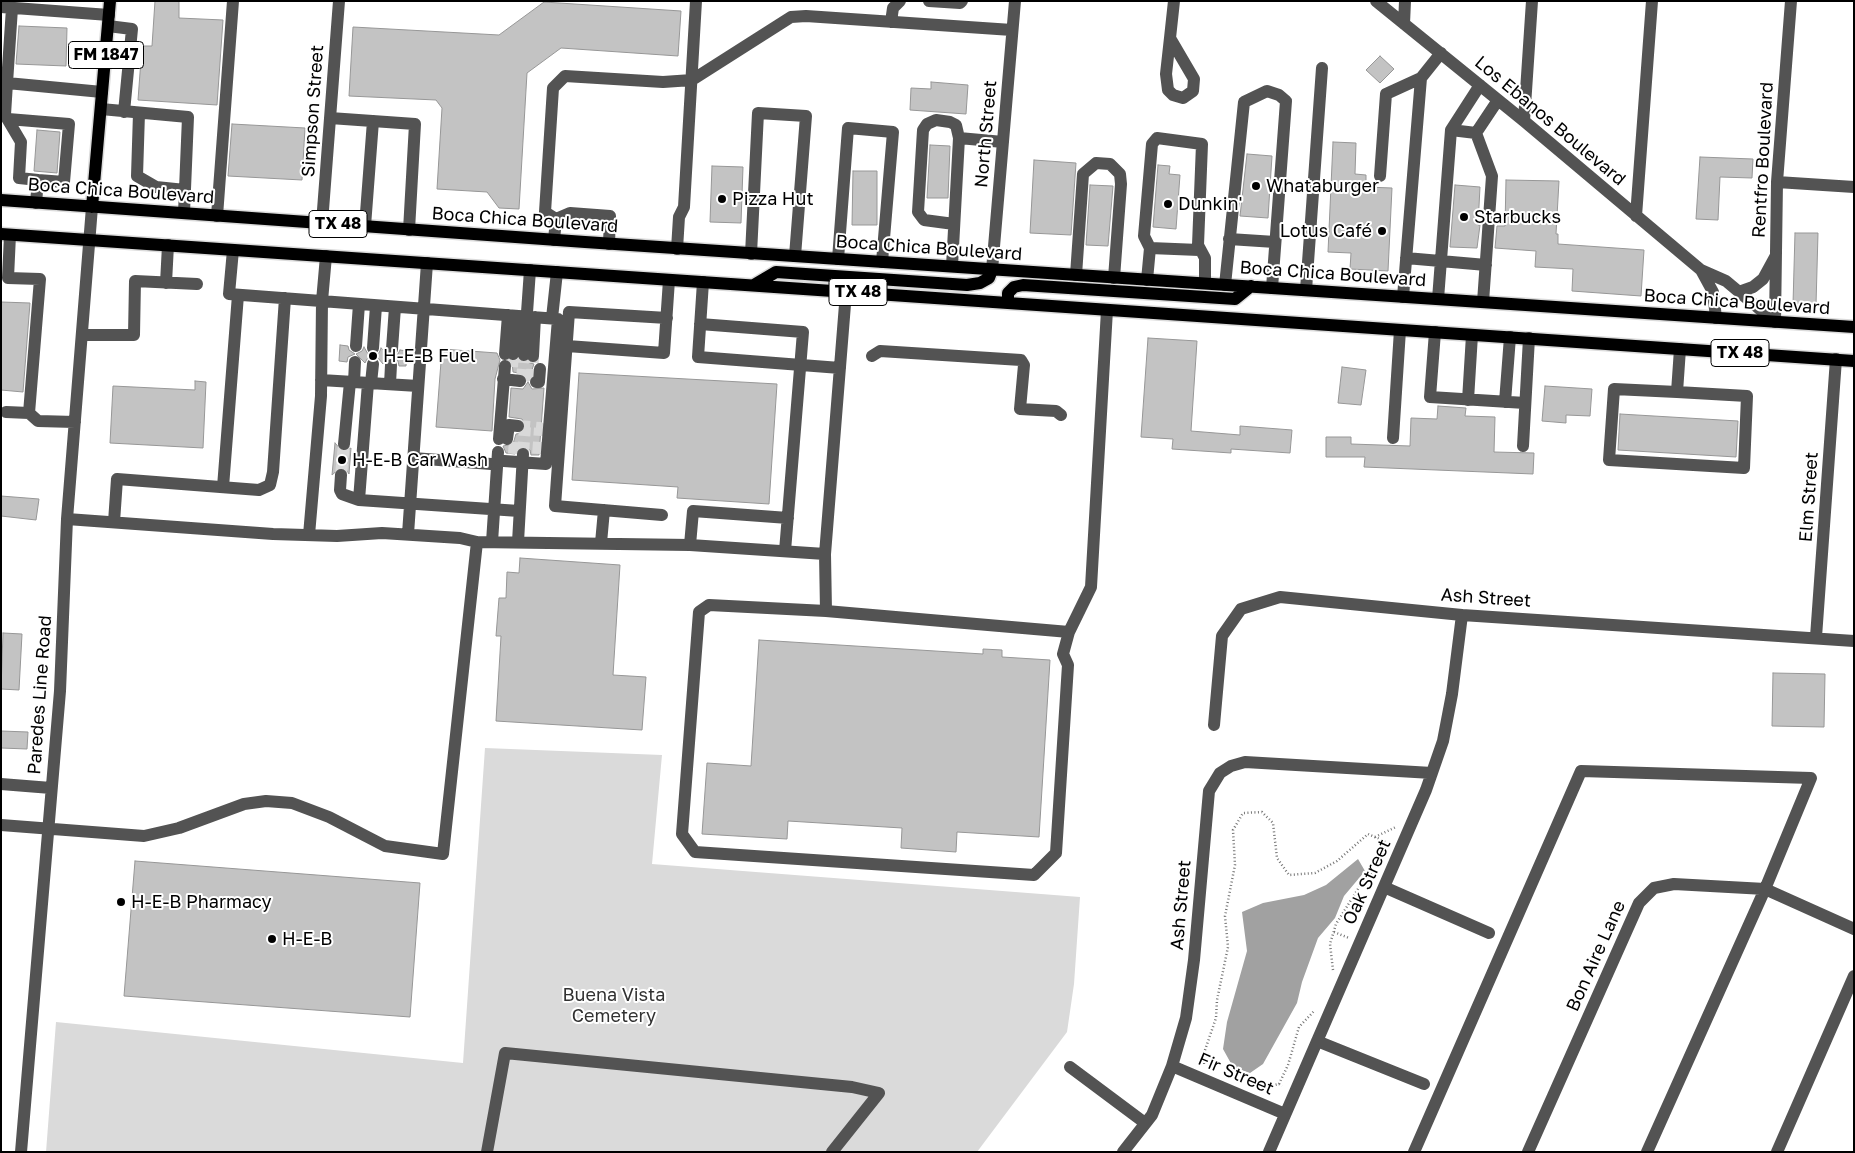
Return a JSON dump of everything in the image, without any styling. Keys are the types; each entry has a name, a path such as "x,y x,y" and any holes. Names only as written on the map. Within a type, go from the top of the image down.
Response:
{"main road":[{"name":"FM 1847","path":"92,207 110,1"},
{"name":"Boca Chica Boulevard","path":"1,200 677,249 1854,327"},
{"name":"TX 48","path":"6,234 1854,361"},
{"path":"754,285 776,272 967,285 980,283 989,278 992,270"},
{"path":"1008,303 1008,293 1014,287 1023,285 1235,299 1251,286"}],"street":[{"path":"217,216 233,1"},
{"name":"Simpson Street","path":"322,223 339,1"},
{"path":"677,249 679,217 684,207 696,1"},
{"path":"929,1 961,2 958,26"},
{"name":"North Street","path":"992,270 1015,1"},
{"path":"1170,38 1174,1"},
{"name":"Los Ebanos Boulevard","path":"1376,1 1524,121 1701,270 1726,281 1774,322"},
{"path":"1404,24 1405,1"},
{"path":"1524,121 1532,1"},
{"path":"1636,216 1652,1"},
{"name":"Rentfro Boulevard","path":"1774,322 1777,182 1791,1"},
{"path":"891,22 893,8 897,2"},
{"path":"8,120 69,124 64,182 19,178 21,142 5,115 7,8 36,5 109,20 132,29 124,112"},
{"path":"556,220 545,212 553,88 566,76 663,82 692,80 792,17 806,16 1012,30"},
{"path":"1380,176 1386,94 1421,78 1440,53"},
{"path":"1306,290 1322,68"},
{"path":"1404,297 1421,78"},
{"path":"7,83 102,92"},
{"path":"1438,299 1451,130 1480,85"},
{"path":"1225,285 1244,102 1267,91 1279,95 1286,101 1272,288"},
{"path":"1476,132 1498,100"},
{"path":"101,109 188,118 184,213"},
{"path":"140,113 137,176 156,187 185,190"},
{"path":"751,254 758,113 806,116 796,256"},
{"path":"330,118 415,124 409,230"},
{"path":"952,266 959,138 956,125 936,120 927,124 923,130 918,212 924,220 954,224"},
{"path":"365,226 373,121"},
{"path":"838,259 848,128 894,132 882,262"},
{"path":"1451,130 1476,132"},
{"path":"1476,132 1492,176 1483,302"},
{"path":"959,138 1003,142"},
{"path":"1147,280 1150,248 1144,236 1152,144 1157,138 1202,144 1199,250 1204,258 1205,283"},
{"path":"1076,275 1084,174 1096,163 1110,164 1120,174 1121,184 1114,278"},
{"path":"36,203 38,180"},
{"path":"1777,182 1854,187"},
{"name":"Paredes Line Road","path":"21,1152 60,691 67,519 92,207"},
{"path":"556,220 570,213 610,216 609,244"},
{"path":"554,240 556,220"},
{"path":"6,234 8,278 40,279 29,413"},
{"path":"1229,240 1275,242"},
{"path":"166,283 168,245"},
{"path":"1150,248 1199,250"},
{"path":"233,250 229,294 558,319 546,464 519,458"},
{"path":"309,534 321,380 322,301 326,256"},
{"path":"1739,292 1753,287 1763,279 1774,257"},
{"path":"1406,258 1486,265"},
{"path":"408,534 428,263"},
{"path":"517,365 530,317 530,270"},
{"name":"Los Ebanos Boulevard","path":"1701,270 1713,292 1716,318"},
{"path":"517,426 507,439 517,365 530,317 556,272"},
{"path":"567,346 664,353 669,280"},
{"path":"82,335 134,335 135,281 197,284"},
{"path":"704,282 698,357 840,368"},
{"path":"826,611 825,554 846,292"},
{"path":"222,487 238,295"},
{"path":"114,522 117,479 259,490 270,485 273,472 285,298"},
{"path":"356,346 359,304"},
{"path":"374,348 376,306"},
{"path":"392,349 395,307"},
{"path":"1069,632 826,611 709,605 699,612 682,834 695,852 1034,875 1056,853 1068,665 1063,654 1069,632 1091,587 1107,310"},
{"path":"662,515 555,506 569,312 667,318"},
{"path":"700,324 803,332 785,551"},
{"path":"1392,438 1400,330"},
{"path":"1435,332 1430,398 1525,403"},
{"path":"1468,400 1472,334"},
{"path":"1505,402 1510,337"},
{"path":"1523,446 1529,338"},
{"path":"1677,392 1680,349"},
{"path":"872,356 880,351 1021,360 1024,365 1020,409 1056,411 1061,415"},
{"name":"Elm Street","path":"1816,637 1836,360"},
{"path":"344,444 355,362"},
{"path":"359,500 373,364"},
{"path":"390,384 391,365"},
{"path":"536,382 539,382 540,369"},
{"path":"321,380 418,386"},
{"path":"1614,389 1677,392 1747,396 1744,468 1609,460 1614,389"},
{"path":"6,412 29,413 38,421 75,422"},
{"path":"413,458 491,464"},
{"path":"492,542 495,509 519,458"},
{"path":"518,542 520,511 519,458"},
{"path":"341,475 340,490 342,494 359,500 520,511"},
{"path":"600,543 604,510"},
{"path":"690,545 693,511 788,518"},
{"path":"67,519 337,536 366,532 460,538 477,542 690,545 825,554"},
{"path":"1,825 144,836 179,828 244,804 266,801 292,803 329,817 385,846 443,854 477,542"},
{"name":"Ash Street","path":"1214,725 1222,636 1241,609 1280,597 1462,614 1854,641"},
{"name":"Oak Street","path":"1268,1152 1411,826 1432,773 1442,741 1452,694 1462,614"},
{"name":"Ash Street","path":"1123,1152 1152,1115 1172,1066 1186,1018 1194,960 1209,791 1220,773 1231,766 1245,762 1432,773"},
{"path":"1414,1152 1581,771 1810,778 1764,889 1647,1152"},
{"path":"1,784 52,788"},
{"name":"Bon Aire Lane","path":"1528,1152 1639,903 1654,888 1674,884 1764,889 1854,929"},
{"path":"1384,887 1489,933"},
{"path":"1777,1152 1854,976"},
{"path":"1317,1041 1424,1084"},
{"path":"487,1152 505,1053 852,1087 879,1093 832,1152"},
{"name":"Fir Street","path":"1172,1066 1285,1114"},
{"path":"1070,1067 1145,1123"}],"path":[{"path":"1210,1068 1204,1064 1204,1053 1216,1018 1217,1000 1228,947 1225,916 1235,865 1233,830 1243,813 1262,812 1273,823 1277,858 1289,875 1315,873 1337,861 1368,834 1384,841 1388,850"},
{"path":"1375,837 1400,825 1411,826"},
{"path":"1334,972 1330,944 1336,924 1363,881 1377,869"},
{"path":"1255,1087 1262,1089 1279,1084 1288,1065 1299,1027 1318,1008"},
{"path":"1279,1084 1294,1094"}],"green space":[{"name":"Buena Vista Cemetery","path":"485,748 662,755 652,864 1080,897 1074,984 1067,1032 977,1152 46,1152 56,1022 463,1063"}],"shaded area":[{"path":"1358,859 1365,871 1344,896 1335,918 1318,938 1302,982 1297,1003 1263,1064 1250,1073 1233,1067 1223,1049 1227,1022 1247,951 1242,912 1263,903 1304,895 1326,885"}],"building":[{"path":"155,1 179,1 179,18 223,20 217,105 138,100 142,46 152,46"},
{"path":"544,2 681,11 678,56 561,48 527,73 519,209 499,208 487,192 437,189 442,108 436,100 349,96 353,27 499,35"},
{"path":"19,26 67,28 66,66 16,64"},
{"path":"1380,56 1394,69 1380,83 1366,70"},
{"path":"931,82 968,85 966,114 910,110 911,88 931,89"},
{"path":"232,124 305,128 302,180 228,176"},
{"path":"37,130 60,132 57,173 34,171"},
{"path":"1333,142 1356,143 1355,174 1366,175 1366,187 1392,188 1388,271 1350,269 1351,253 1328,252"},
{"path":"930,145 950,146 948,198 927,198"},
{"name":"Whataburger","path":"1247,154 1272,156 1268,218 1240,216"},
{"path":"1700,157 1753,159 1752,178 1720,177 1718,220 1696,219"},
{"path":"1034,160 1076,163 1071,235 1030,233"},
{"path":"1158,165 1170,166 1169,174 1180,175 1176,229 1153,227"},
{"path":"712,166 743,167 741,223 710,222"},
{"path":"853,171 877,171 877,225 852,225"},
{"path":"1506,180 1559,181 1556,234 1558,234 1558,244 1644,250 1641,296 1572,291 1573,269 1535,267 1536,251 1495,248 1497,226 1505,226"},
{"path":"1090,185 1113,186 1108,246 1086,245"},
{"name":"Starbucks","path":"1455,185 1480,187 1478,225 1480,225 1477,248 1450,247"},
{"path":"1795,233 1818,233 1816,305 1793,304"},
{"path":"1,302 30,303 23,392 1,390"},
{"path":"1148,338 1197,341 1191,431 1240,435 1240,426 1292,430 1290,453 1231,449 1231,453 1172,449 1173,439 1141,437"},
{"path":"340,345 348,346 349,350 355,354 348,357 347,362 339,361"},
{"path":"364,347 368,354 373,356 367,359 365,363 356,354 362,351"},
{"path":"381,348 391,357 384,360 383,364 374,356 379,353"},
{"path":"442,349 497,353 500,360 495,379 492,431 436,427"},
{"path":"400,350 407,351 406,366 399,366 398,361 392,357 398,354"},
{"path":"518,360 534,364 528,381 524,374 513,372 512,362"},
{"path":"1342,367 1366,370 1361,405 1338,403"},
{"path":"579,373 777,384 769,504 677,498 678,487 572,480"},
{"path":"195,381 206,382 203,448 110,443 113,386 195,390"},
{"path":"528,382 532,389 544,388 539,455 531,455 530,450 524,446 519,447 515,454 506,453 503,446 513,444 516,434 522,433 526,426 522,419 509,417 511,388 523,389"},
{"path":"1545,386 1592,389 1590,416 1566,415 1566,423 1542,421"},
{"path":"1438,406 1466,408 1465,416 1495,417 1494,452 1534,453 1533,474 1364,467 1365,457 1326,457 1326,437 1351,437 1351,444 1410,446 1411,418 1437,419"},
{"path":"1620,414 1738,421 1736,457 1618,450"},
{"name":"H-E-B Car Wash","path":"335,443 343,452 351,448 349,474 346,469 341,467 332,475"},
{"path":"1,496 39,499 36,520 1,516"},
{"path":"520,558 620,565 613,675 646,677 642,730 496,721 501,636 496,636 499,598 506,598 507,572 519,573"},
{"path":"3,633 22,634 19,690 1,689"},
{"path":"759,640 983,654 983,649 1002,650 1002,657 1050,660 1039,837 957,832 956,852 901,848 902,828 788,821 787,839 702,834 707,763 751,766"},
{"path":"1773,673 1825,674 1824,727 1772,726"},
{"path":"1,731 28,732 27,749 1,748"},
{"name":"H-E-B","path":"135,861 420,883 410,1017 124,996"}],"tunnel":[{"path":"512,367 513,354"},
{"path":"522,381 524,355"},
{"path":"532,381 533,356"},
{"path":"518,426 540,428 538,455"},
{"path":"523,454 525,427"},
{"path":"514,454 515,440"},
{"path":"341,475 344,444"}],"place":[{"name":"Whataburger","path":"1256,186"},
{"name":"Pizza Hut","path":"722,199"},
{"name":"Dunkin'","path":"1168,204"},
{"name":"Starbucks","path":"1464,217"},
{"name":"Lotus Café","path":"1382,231"},
{"name":"H-E-B Fuel","path":"373,356"},
{"name":"H-E-B Car Wash","path":"342,460"},
{"name":"H-E-B Pharmacy","path":"121,902"},
{"name":"H-E-B","path":"272,939"}]}
